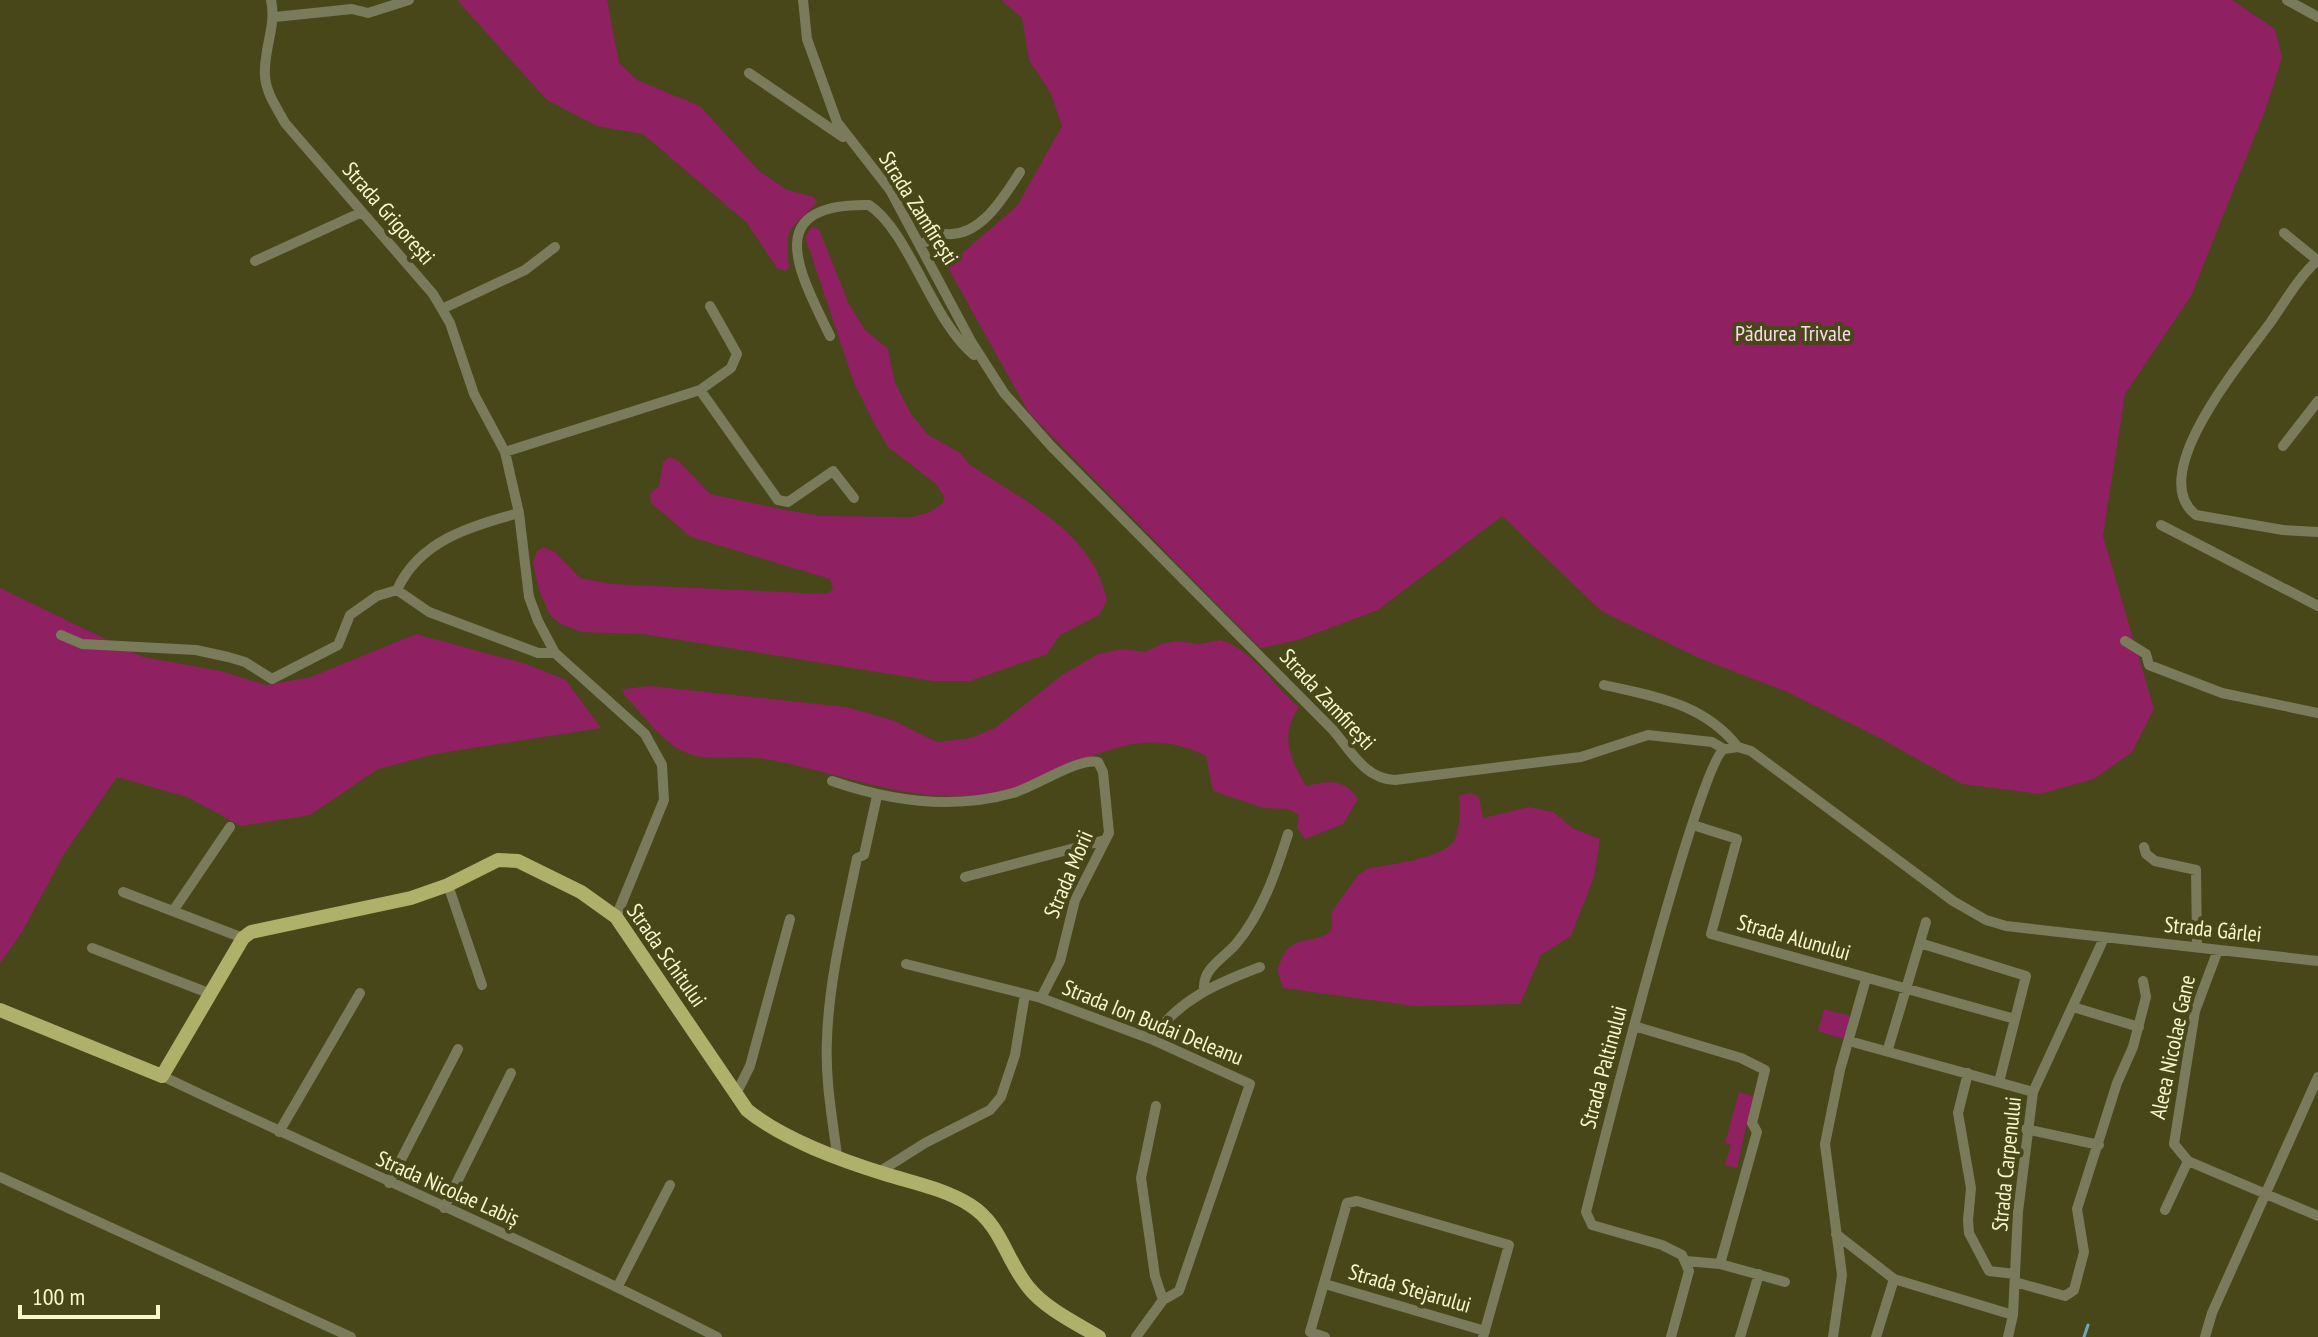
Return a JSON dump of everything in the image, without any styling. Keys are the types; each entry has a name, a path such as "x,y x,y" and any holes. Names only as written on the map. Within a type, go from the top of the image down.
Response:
{"main road":[{"name":"Strada Schitului","path":"243,938 251,932 391,903 448,885 498,860 513,859 581,892 616,917 736,1094 763,1123 879,1172 954,1195 974,1207 1004,1242 1028,1287 1040,1299 1099,1337"},
{"path":"0,1010 162,1076 243,938"}],"street":[{"name":"Strada Grigorești","path":"271,0 275,17 265,75 270,96 285,123 442,309 450,323 474,394 505,452 519,513 529,597 555,653 645,734 662,765 664,800 616,917"},
{"path":"275,17 352,9 368,13 409,0"},
{"path":"2287,0 2318,17"},
{"name":"Strada Zamfirești","path":"804,5 807,39 837,122 890,190 922,244 982,361 1004,393 1051,446 1379,780 1581,757 1648,735 1712,742 1724,749 1738,747"},
{"path":"749,73 848,140"},
{"path":"922,244 940,233 956,237 966,234 1006,195 1020,172"},
{"path":"830,336 804,281 795,241 797,228 807,217 824,209 869,205 889,226 946,320 968,350 982,361"},
{"path":"255,261 362,212"},
{"path":"2284,233 2318,260 2211,403 2185,456 2181,483 2187,508 2196,515 2318,532"},
{"path":"442,309 525,270 555,247"},
{"path":"505,452 700,390 731,368 737,354 710,306"},
{"path":"700,390 778,500 788,502 830,471 837,472 854,498"},
{"path":"2283,446 2318,401"},
{"path":"61,635 82,644 196,650 245,662 272,679 338,645 350,615 377,596 397,590 412,563 428,548 487,522 519,513"},
{"path":"2161,525 2318,606"},
{"path":"397,590 429,612 509,644 538,653 555,653"},
{"path":"2125,641 2146,654 2149,665 2222,693 2318,713"},
{"path":"1604,685 1695,710 1722,727 1738,747 1751,751 1969,912 2006,926 2104,938"},
{"name":"Strada Paltinului","path":"1686,1261 1675,1250 1592,1225 1586,1219 1634,1026 1693,825 1715,759 1724,749"},
{"name":"Strada Morii","path":"877,796 929,802 994,798 1041,783 1084,762 1098,762 1110,822 1105,840 1075,900 1060,961 1041,998"},
{"path":"832,781 877,796 864,855 857,858 832,989 827,1039 829,1102 837,1155"},
{"name":"Strada Alunului","path":"1693,825 1737,839 1711,934 2015,1019"},
{"path":"173,911 230,827"},
{"path":"1204,988 1208,971 1249,926 1276,872 1288,834"},
{"path":"965,877 1105,840"},
{"path":"2144,847 2146,854 2155,861 2196,870 2197,947"},
{"path":"448,885 482,985"},
{"path":"123,892 243,938"},
{"path":"736,1094 750,1066 790,919"},
{"path":"1888,1049 1926,922"},
{"name":"Strada Gârlei","path":"2104,938 2318,961"},
{"name":"Strada Carpenului","path":"2008,1337 2013,1315 2026,1129 2033,1092 2104,938"},
{"path":"1920,943 2026,976 1999,1082"},
{"path":"92,948 211,994"},
{"name":"Aleea Nicolae Gane","path":"2188,1161 2174,1144 2173,1133 2195,1011 2218,950"},
{"name":"Strada Ion Budai Deleanu","path":"906,964 1041,998 1151,1039 1250,1084 1179,1291 1163,1300 1136,1337"},
{"path":"1151,1039 1169,1014 1204,988 1260,967"},
{"name":"Strada Alunului","path":"1833,1337 1842,1275 1825,1144 1866,979"},
{"path":"1968,1073 1958,1113 1971,1188 1969,1233 1989,1271 2065,1296 2074,1290 2084,1252 2077,1209 2117,1083 2139,1027 2146,997 2143,981"},
{"path":"279,1132 360,993"},
{"path":"879,1172 925,1143 990,1110 1001,1097 1015,1055 1025,994"},
{"path":"2073,1007 2139,1027"},
{"path":"1634,1026 1741,1058 1765,1070 1752,1123 1757,1132 1720,1264"},
{"path":"1849,1041 1888,1049 2033,1092"},
{"path":"389,1183 458,1049"},
{"path":"444,1208 511,1073"},
{"name":"Strada Nicolae Labiș","path":"162,1076 618,1286 717,1337"},
{"path":"2205,1337 2212,1313 2318,1077"},
{"path":"1156,1106 1141,1178 1155,1276 1163,1300"},
{"path":"2026,1129 2099,1145"},
{"path":"2165,1210 2188,1161 2318,1216"},
{"path":"0,1177 351,1337"},
{"path":"618,1286 670,1185"},
{"path":"1325,1337 1310,1332 1347,1203 1357,1201 1506,1241 1509,1250 1484,1334"},
{"path":"1836,1234 1894,1279 2013,1315"},
{"path":"1671,1337 1687,1282 1686,1261 1720,1264 1785,1282"},
{"path":"1740,1337 1759,1274"},
{"path":"1876,1337 1894,1279"},
{"name":"Strada Stejarului","path":"1325,1284 1484,1334"}],"green space":[{"path":"457,0 607,0 619,63 637,80 700,106 759,171 787,190 814,197 817,202 791,229 789,268 785,271 777,268 747,223 643,134 597,126 547,100"},
{"name":"Pădurea Trivale","path":"1001,0 2232,0 2275,29 2282,58 2266,108 2191,296 2125,394 2103,536 2154,709 2132,752 2094,779 2040,794 1962,784 1876,736 1787,692 1699,658 1601,611 1502,516 1378,610 1298,640 1260,648 1029,413 947,266 1017,206 1062,126 1050,92 1029,60 1022,18"},
{"path":"812,226 819,229 848,302 865,330 888,349 895,383 911,414 928,435 959,452 969,464 1053,520 1087,555 1107,601 1099,615 1060,635 1047,654 970,681 933,681 643,634 581,632 559,623 549,613 539,590 533,563 537,551 544,547 555,552 580,578 612,584 827,594 833,589 830,579 691,537 651,503 650,494 659,486 663,462 670,457 679,461 710,494 785,510 822,516 912,517 930,512 943,503 944,496 936,484 888,447 854,383 805,237"},
{"path":"0,588 143,657 221,671 266,685 311,677 416,634 526,664 566,680 601,728 435,754 378,769 310,815 241,826 187,797 117,777 64,854 22,932 0,963"},
{"path":"1221,640 1253,660 1299,707 1289,728 1291,756 1306,786 1341,784 1358,799 1343,824 1305,839 1297,828 1299,815 1289,809 1264,808 1213,791 1206,756 1177,745 1151,742 1100,753 1026,784 969,796 908,792 759,758 695,756 678,749 662,736 622,689 651,686 846,707 892,720 937,742 971,738 995,728 1062,675 1098,654 1123,649 1145,652 1177,641 1199,644"},
{"path":"1471,793 1479,797 1483,818 1529,807 1553,812 1574,829 1600,839 1594,877 1571,936 1541,955 1520,1004 1414,1006 1283,988 1277,970 1286,951 1295,944 1323,936 1332,929 1331,913 1358,875 1367,869 1429,856 1450,846 1458,828 1459,795"},
{"path":"1824,1009 1850,1016 1844,1039 1818,1031"},
{"path":"1739,1092 1753,1096 1737,1168 1725,1165 1731,1145 1725,1143"}],"waterway":[{"path":"2084,1337 2088,1325"}]}
